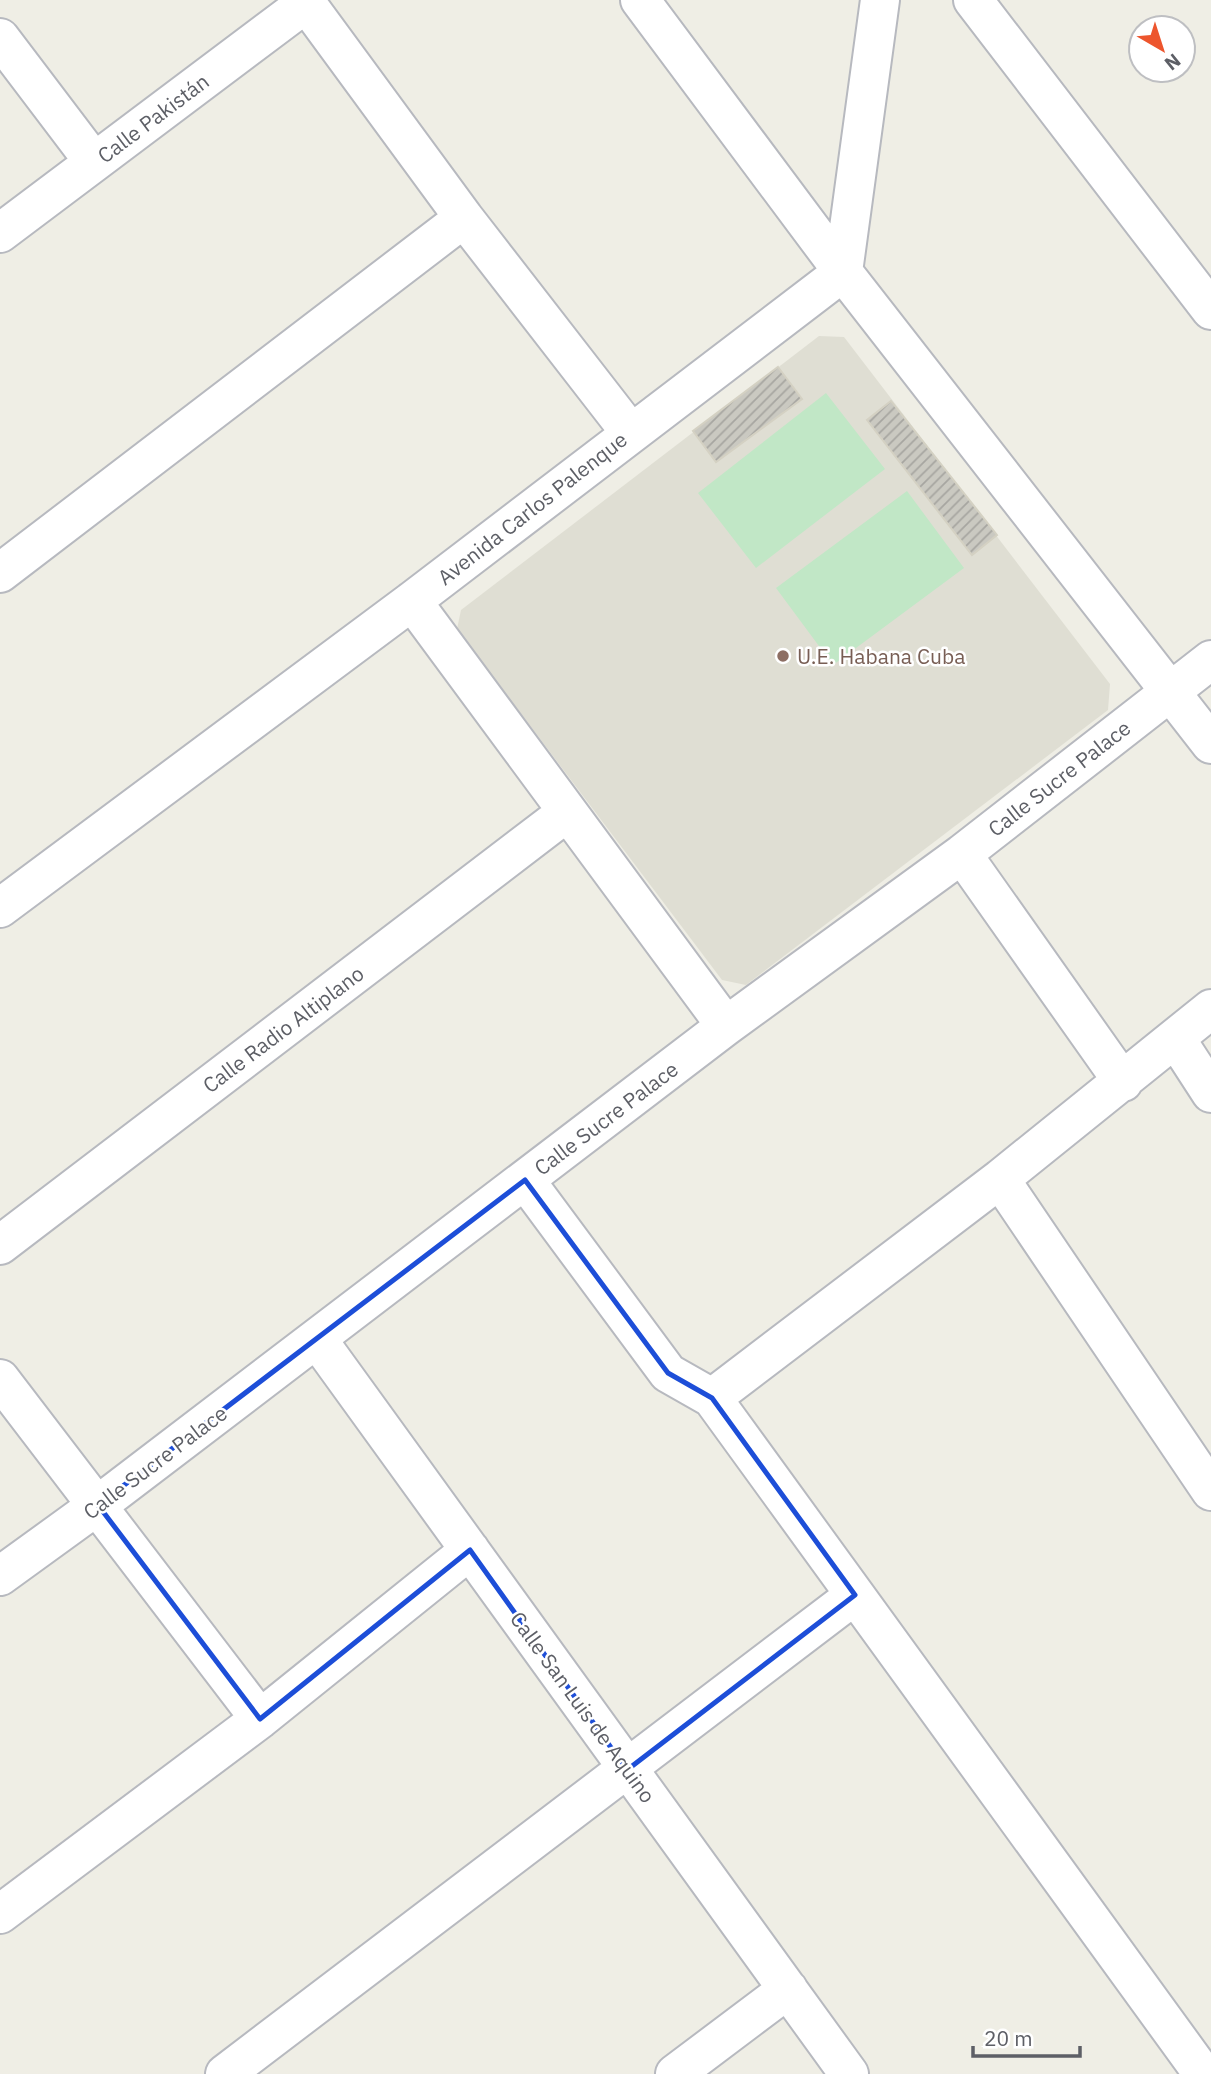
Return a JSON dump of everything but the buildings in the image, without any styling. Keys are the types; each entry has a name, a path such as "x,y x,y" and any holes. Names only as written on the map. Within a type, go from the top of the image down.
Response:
{"street":[{"path":"640,0 843,272 1211,744"},
{"path":"843,272 880,0"},
{"path":"973,0 1211,310"},
{"path":"305,1 464,218 630,432"},
{"name":"Calle Pakistán","path":"0,233 305,1"},
{"path":"0,38 94,162"},
{"path":"0,573 464,218"},
{"name":"Avenida Carlos Palenque","path":"0,908 412,601 843,272"},
{"path":"412,601 566,813 726,1026"},
{"name":"Calle Sucre Palace","path":"0,1576 98,1505 726,1026 962,854 1211,660"},
{"name":"Calle Radio Altiplano","path":"0,1245 566,813"},
{"path":"962,854 1123,1082"},
{"path":"712,1398 1000,1179 1211,1009"},
{"path":"1177,1039 1211,1093"},
{"path":"1000,1179 1211,1491"},
{"path":"525,1180 668,1373 712,1398 1203,2074"},
{"name":"Calle San Luis de Aquino","path":"317,1339 849,2074"},
{"path":"0,1378 260,1718"},
{"path":"0,1914 260,1718 470,1550"},
{"path":"225,2074 855,1595"},
{"path":"675,2074 788,1989"}],"highlighted area":[{"path":"525,1180 668,1373 712,1398 855,1595 627,1770 470,1550 260,1719 98,1505"}],"shaded area":[{"name":"U.E. Habana Cuba","path":"819,336 844,337 1110,684 1108,710 746,985 722,980 457,629 461,610"}],"green space":[{"path":"826,393 885,469 756,568 698,493"},
{"path":"907,491 964,568 833,665 776,588"}],"place":[{"name":"U.E. Habana Cuba","path":"783,656"}]}
